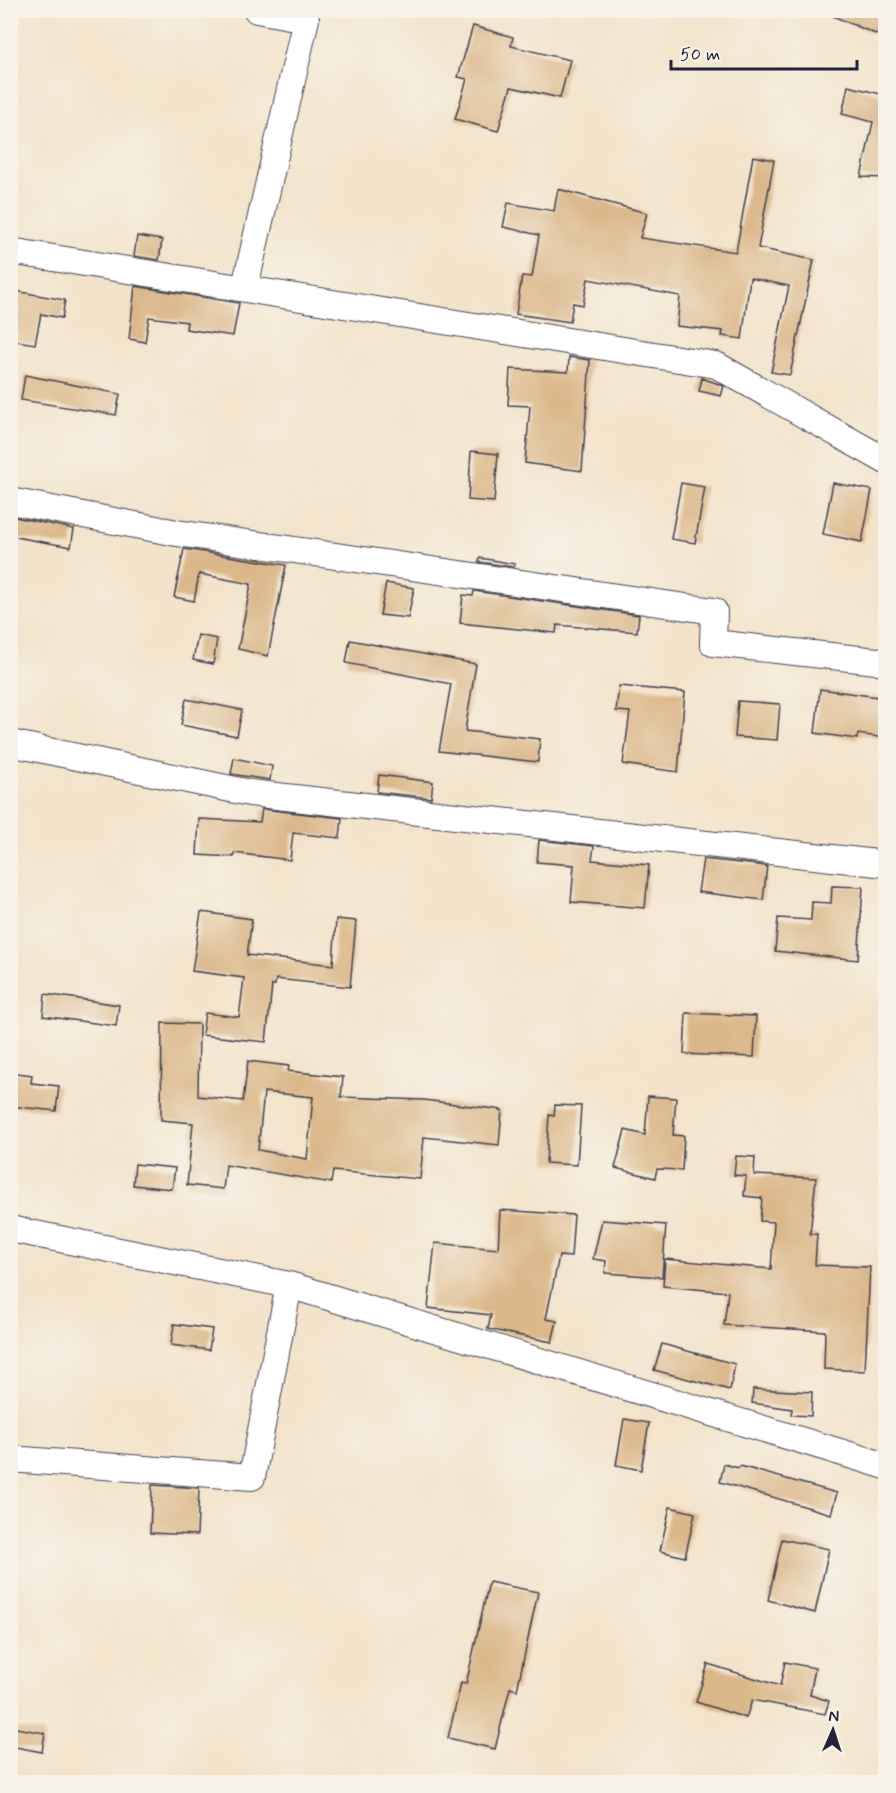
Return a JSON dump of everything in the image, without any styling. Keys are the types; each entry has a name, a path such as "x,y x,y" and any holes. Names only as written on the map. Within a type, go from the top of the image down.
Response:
{"street":[{"path":"245,287 306,19 257,10"},
{"path":"10,250 716,365 885,461"},
{"path":"10,501 177,533 714,611 713,643 885,662"},
{"path":"10,743 250,793 885,864"},
{"path":"10,1229 289,1285 885,1466"},
{"path":"10,1459 252,1477 289,1285"}],"building":[{"path":"885,10 885,38 821,11"},
{"path":"473,26 513,37 511,46 570,60 560,98 511,87 498,131 455,119 467,79 458,77"},
{"path":"848,86 885,95 885,178 861,177 873,122 842,114"},
{"path":"753,156 774,160 758,248 814,260 790,375 771,372 789,286 750,278 742,339 722,336 723,331 677,326 680,296 588,279 583,305 573,303 570,322 516,314 522,276 532,277 539,235 503,227 508,203 554,211 558,189 647,213 640,238 736,252"},
{"path":"137,236 162,240 159,260 134,256"},
{"path":"135,286 239,303 233,336 186,329 187,322 149,317 145,342 129,339"},
{"path":"10,290 65,300 62,318 41,314 35,344 10,340"},
{"path":"569,357 590,360 582,471 525,463 530,406 508,405 510,369 568,372"},
{"path":"25,375 120,394 116,415 21,400"},
{"path":"702,378 724,386 721,396 699,391"},
{"path":"471,451 498,454 494,502 468,500"},
{"path":"681,483 705,487 695,543 671,539"},
{"path":"833,483 872,490 862,542 823,534"},
{"path":"10,516 74,529 71,547 10,536"},
{"path":"184,549 286,565 268,656 238,649 251,584 199,574 194,601 174,597"},
{"path":"480,558 515,564 514,567 479,562"},
{"path":"386,583 414,588 408,618 380,615"},
{"path":"474,591 639,615 637,632 557,625 556,633 460,623 463,595 473,596"},
{"path":"198,635 217,639 213,664 193,660"},
{"path":"350,640 476,664 465,731 540,739 538,762 439,751 451,684 346,663"},
{"path":"619,686 685,692 678,772 623,764 630,712 616,711"},
{"path":"820,689 885,698 885,738 858,734 857,739 815,733"},
{"path":"186,699 242,710 237,736 181,725"},
{"path":"738,701 780,704 777,740 735,737"},
{"path":"234,758 272,766 270,780 231,774"},
{"path":"379,775 433,782 431,798 377,792"},
{"path":"262,809 342,818 340,838 293,833 290,860 234,853 234,857 197,855 199,819 260,822"},
{"path":"539,840 594,846 592,860 649,865 645,908 571,902 574,865 537,862"},
{"path":"703,859 767,866 763,900 698,892"},
{"path":"832,886 863,887 858,960 775,951 778,918 811,920 812,902 831,903"},
{"path":"201,912 252,919 247,955 333,965 336,919 356,921 350,987 276,979 275,985 272,985 266,1042 202,1035 205,1013 239,1017 244,978 192,971"},
{"path":"45,994 119,1005 116,1026 43,1016"},
{"path":"686,1013 756,1016 754,1057 684,1054"},
{"path":"162,1023 199,1024 198,1096 243,1101 248,1061 289,1066 288,1071 343,1077 341,1097 424,1100 502,1110 499,1145 424,1137 420,1179 333,1171 331,1183 226,1165 223,1189 187,1185 193,1123 161,1120","holes":["264,1092 313,1097 307,1159 258,1150"]},
{"path":"10,1072 32,1075 31,1083 59,1086 56,1111 10,1106"},
{"path":"648,1096 676,1098 673,1135 684,1136 682,1170 657,1169 655,1178 615,1168 625,1130 645,1135"},
{"path":"555,1105 581,1106 577,1165 546,1163 549,1115 554,1116"},
{"path":"736,1156 755,1157 754,1175 816,1178 810,1234 817,1234 815,1265 870,1267 865,1371 824,1369 825,1331 724,1325 728,1292 663,1286 665,1259 771,1269 774,1222 760,1221 762,1198 744,1196 746,1176 734,1175"},
{"path":"135,1164 175,1168 172,1189 133,1185"},
{"path":"500,1210 574,1215 571,1257 559,1256 546,1319 557,1321 552,1342 488,1329 491,1315 428,1308 435,1243 498,1249"},
{"path":"602,1220 666,1225 662,1277 605,1273 606,1261 593,1259"},
{"path":"174,1324 212,1329 209,1350 171,1345"},
{"path":"662,1344 735,1364 730,1390 654,1370"},
{"path":"753,1389 812,1392 811,1416 791,1415 792,1409 752,1403"},
{"path":"624,1419 649,1423 641,1470 616,1465"},
{"path":"724,1464 739,1468 740,1466 837,1493 831,1514 720,1482"},
{"path":"152,1485 199,1488 197,1535 150,1533"},
{"path":"670,1507 695,1513 685,1557 660,1551"},
{"path":"782,1539 829,1549 815,1613 768,1600"},
{"path":"489,1582 538,1592 517,1690 510,1688 495,1749 448,1738 461,1683 466,1684"},
{"path":"785,1662 815,1668 810,1695 829,1701 825,1714 752,1700 746,1718 696,1702 708,1664 780,1686"},
{"path":"10,1727 45,1733 42,1752 10,1746"}]}
